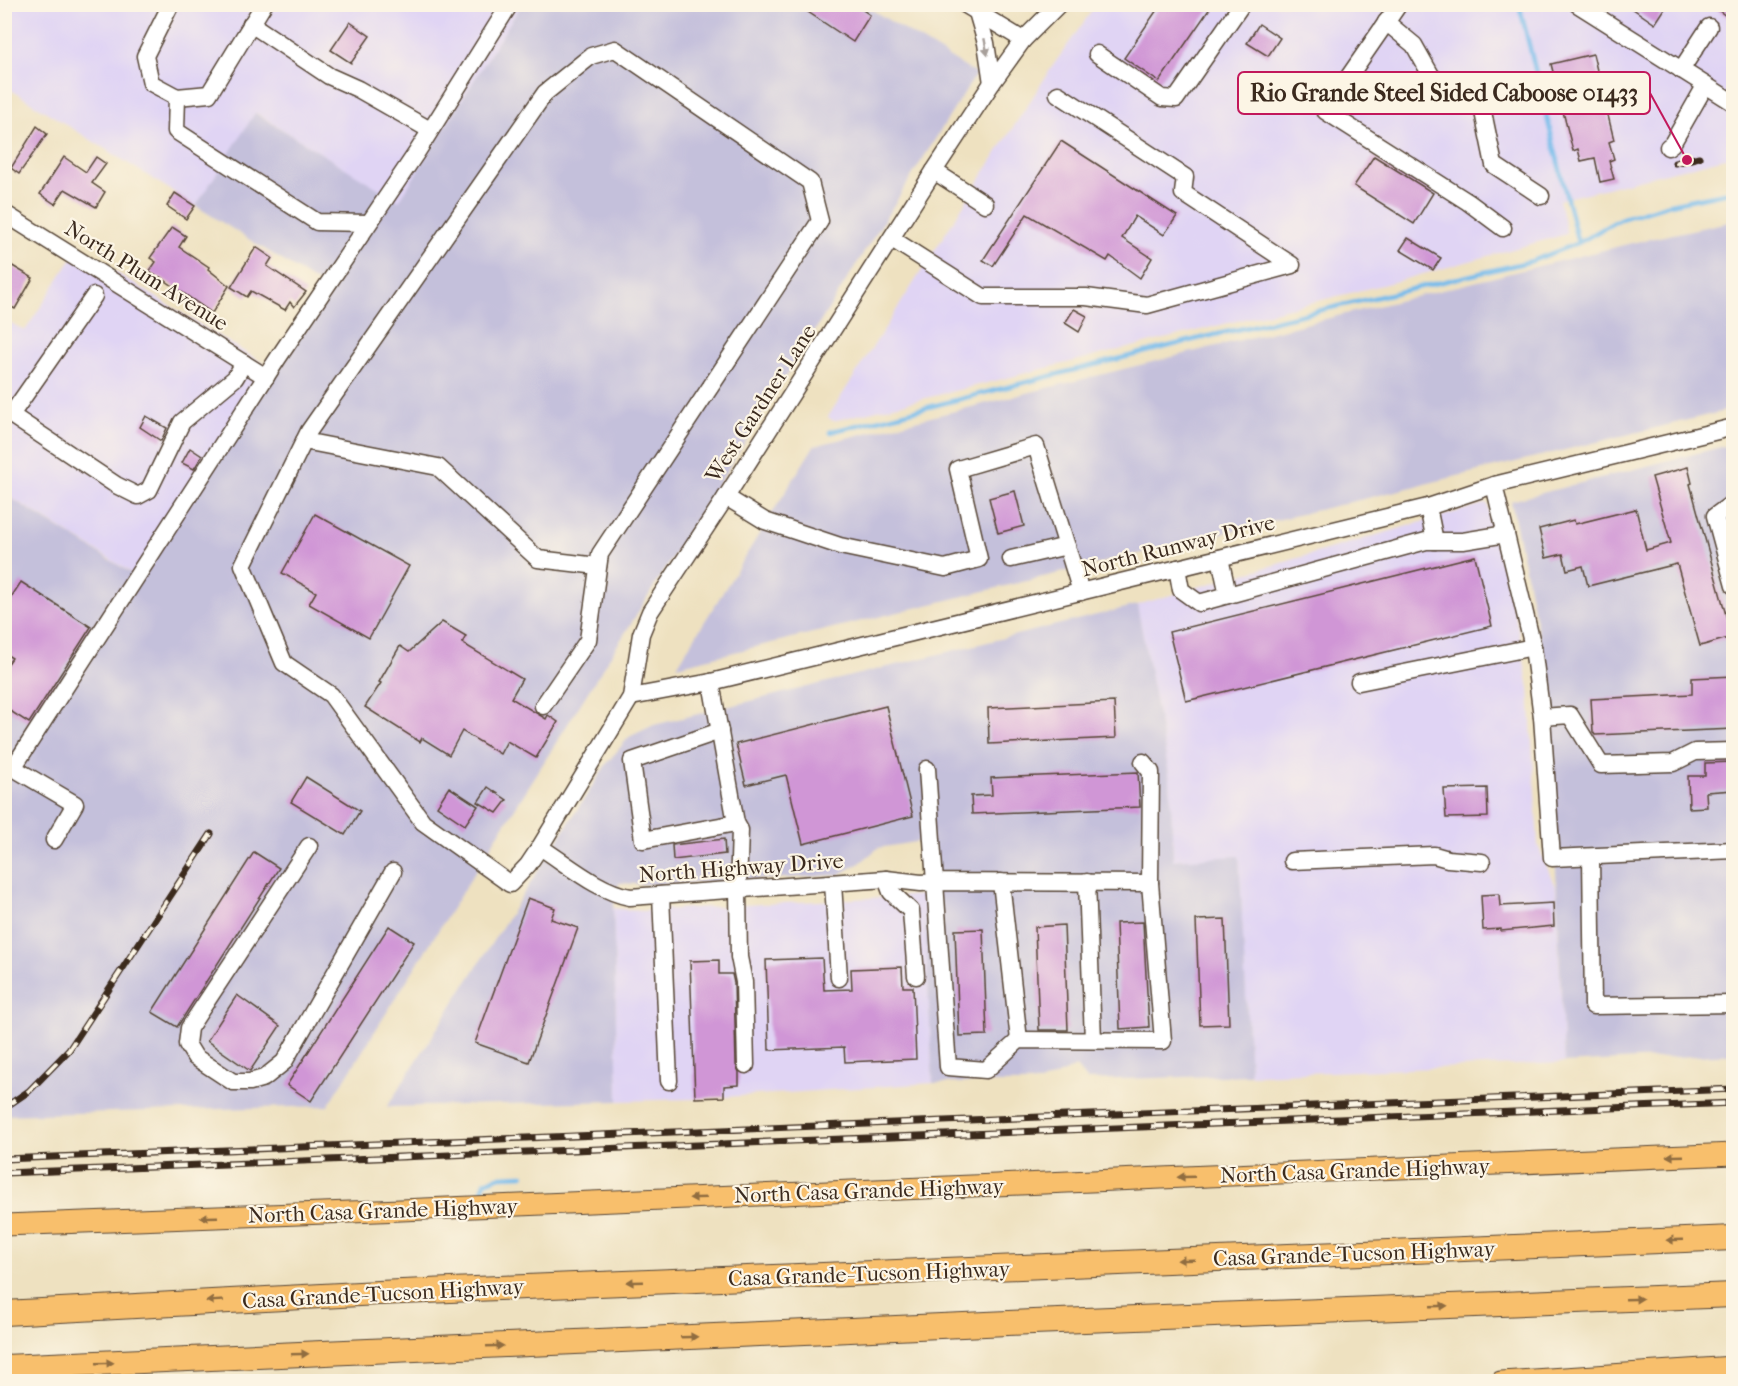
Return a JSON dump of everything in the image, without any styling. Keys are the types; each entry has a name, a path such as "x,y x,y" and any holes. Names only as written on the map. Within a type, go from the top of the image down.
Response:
{"highway":[{"name":"Casa Grande-Tucson Highway","path":"4,1313 402,1292 1734,1238"},
{"path":"4,1367 1033,1322 1734,1295"}],"main road":[{"name":"North Casa Grande Highway","path":"4,1225 1734,1154"},
{"path":"1501,1382 1681,1376 1734,1367"}],"street":[{"path":"171,4 145,56 151,83 177,97 209,94 264,4"},
{"path":"54,840 75,804 9,765 430,130 510,4"},
{"name":"West Gardner Lane","path":"304,441 243,565 284,663 331,695 423,822 510,884 528,865 631,697 641,634 650,612 992,83 1023,40 1059,4"},
{"path":"1097,54 1162,98 1176,99 1242,4"},
{"path":"1399,4 1325,111 1468,202 1503,228"},
{"path":"1577,4 1734,103"},
{"path":"970,8 1023,40"},
{"path":"970,8 986,42 992,83"},
{"path":"1386,22 1414,45 1432,76 1482,107 1494,165 1541,196"},
{"path":"251,24 329,76 358,89 430,130"},
{"path":"1681,70 1709,27"},
{"path":"543,706 588,640 600,554 820,221 810,182 615,49 591,56 545,93 309,430 304,441 438,466 538,559 598,566"},
{"path":"1668,147 1672,144 1706,86"},
{"path":"892,239 983,297 1086,297 1147,305 1292,265 1183,193 1185,177 1058,93"},
{"path":"177,97 176,131 185,137 316,222 368,223"},
{"path":"934,171 985,204"},
{"name":"North Plum Avenue","path":"4,213 266,376"},
{"path":"94,296 11,415 116,485 138,496 148,490 182,422 235,378 244,363"},
{"name":"North Runway Drive","path":"631,697 711,682 1220,558 1428,507 1494,485 1734,427"},
{"path":"726,497 765,521 830,543 945,568 979,559 958,469 1036,446 1081,592"},
{"path":"1494,485 1533,647 1542,717 1552,858 1734,850"},
{"path":"1734,502 1715,516 1734,586"},
{"path":"1428,507 1435,541"},
{"path":"1177,568 1181,590 1198,603 1426,541 1463,541 1506,534"},
{"path":"1011,559 1067,546"},
{"path":"1220,558 1228,596"},
{"path":"1359,682 1533,647"},
{"path":"711,682 736,823 740,830 739,957 744,982 746,1065"},
{"path":"1542,717 1570,715 1601,765 1673,763 1695,752 1734,751"},
{"path":"719,726 632,761 643,840 736,823"},
{"path":"927,769 948,1067 986,1070 1019,1040 1163,1041 1150,883 1151,772 1143,762"},
{"path":"309,846 189,1028 187,1044 195,1057 233,1082 250,1082 264,1078 284,1062 393,872"},
{"name":"North Highway Drive","path":"540,846 615,895 630,897 886,879 921,883 1150,883"},
{"path":"1292,861 1434,855 1448,859 1482,862"},
{"path":"1590,857 1593,1006 1734,1004"},
{"path":"886,879 891,892 911,911 916,976"},
{"path":"1001,882 1019,1040"},
{"path":"1087,882 1093,1040"},
{"path":"833,883 839,978"},
{"path":"661,895 669,1081"}],"shaded area":[{"path":"4,5 521,5 399,202 256,113 196,206 5,86"},
{"path":"521,5 864,5 976,74 328,1106 5,1115 4,494 142,580 328,289 196,206 255,113 399,201"},
{"path":"1096,5 1733,5 1733,156 1559,200 1567,234 1394,282 833,421 828,417 1052,67"},
{"path":"1733,221 1733,409 677,666 814,446 1632,243"},
{"path":"78,249 277,372 143,580 5,494 4,319 25,331"},
{"path":"1733,444 1733,1054 1564,1063 1548,681 1511,501"},
{"path":"1487,503 1518,628 1529,689 1538,846 1556,888 1564,1063 1250,1075 1239,857 1173,860 1170,779 1137,605"},
{"path":"1137,605 1170,779 1173,860 1239,856 1250,1075 1087,1080 1076,1067 1040,1083 933,1083 921,841 878,848 860,863 839,875 657,885 619,883 613,908 618,1101 387,1107 607,763 629,737 654,725"},
{"path":"924,895 933,1083 695,1099 618,1101 613,908 642,911"}],"building":[{"path":"796,4 854,4 870,15 853,42"},
{"path":"1161,4 1213,4 1159,82 1124,58"},
{"path":"1626,4 1668,4 1655,24"},
{"path":"1710,4 1734,4 1734,22"},
{"path":"350,22 370,36 351,63 331,50"},
{"path":"1259,24 1280,38 1268,56 1247,43"},
{"path":"1593,54 1614,140 1609,142 1614,159 1609,161 1614,179 1600,182 1595,158 1581,161 1578,149 1573,151 1551,64"},
{"path":"37,126 47,134 19,174 11,168"},
{"path":"1061,141 1177,216 1164,235 1135,216 1122,238 1152,258 1140,278 1110,256 1107,261 1027,214 993,266 983,260"},
{"path":"1374,156 1433,193 1414,224 1354,186"},
{"path":"64,157 86,172 96,157 106,164 92,183 105,192 96,207 65,189 55,204 40,194"},
{"path":"175,193 195,206 186,219 167,206"},
{"path":"172,227 186,236 179,247 209,267 208,269 229,286 212,313 160,277 149,272 156,262 150,258"},
{"path":"1408,238 1441,258 1433,270 1400,250"},
{"path":"256,247 272,258 267,266 306,292 294,307 290,302 285,310 251,291 247,297 231,287"},
{"path":"4,261 33,278 15,309 4,303"},
{"path":"1074,309 1087,316 1079,332 1065,323"},
{"path":"146,416 167,428 161,441 140,427"},
{"path":"190,448 202,456 194,469 182,463"},
{"path":"1688,467 1692,483 1690,484 1732,637 1700,646 1677,564 1588,586 1583,566 1567,570 1563,554 1546,558 1539,529 1574,520 1575,524 1636,509 1646,550 1671,543 1652,477"},
{"path":"1015,491 1024,526 998,533 989,498"},
{"path":"315,514 409,566 369,638 309,604 316,592 282,573"},
{"path":"1475,556 1492,626 1186,701 1169,632"},
{"path":"21,582 91,627 29,723 4,707 4,669 12,658 4,653 4,608"},
{"path":"442,622 466,636 462,643 522,679 511,698 546,719 548,715 558,722 536,758 507,741 500,754 462,731 449,755 422,738 420,742 365,707 381,683 379,682 400,646 409,652"},
{"path":"1734,676 1734,729 1595,735 1593,732 1591,699 1692,694 1692,678"},
{"path":"1114,702 1116,738 989,744 988,708"},
{"path":"886,706 913,816 803,844 786,775 746,785 736,744"},
{"path":"1734,762 1734,790 1706,792 1707,807 1689,808 1688,776 1705,776 1705,763"},
{"path":"1138,772 1140,807 972,814 971,796 992,795 991,778"},
{"path":"306,777 360,811 345,835 291,802"},
{"path":"449,787 478,806 465,825 437,806"},
{"path":"488,787 507,800 497,813 478,802"},
{"path":"1487,788 1488,817 1446,818 1444,789"},
{"path":"724,839 725,854 673,860 672,845"},
{"path":"254,852 279,868 177,1027 152,1012"},
{"path":"1499,894 1500,906 1553,903 1554,926 1501,931 1501,929 1483,930 1481,895"},
{"path":"528,898 555,908 551,919 578,928 529,1062 475,1043"},
{"path":"1225,919 1229,1024 1200,1025 1196,920"},
{"path":"1143,922 1149,1027 1120,1029 1116,923"},
{"path":"1064,925 1068,1030 1039,1030 1035,927"},
{"path":"389,926 414,942 311,1101 287,1085"},
{"path":"983,929 987,1035 959,1036 955,930"},
{"path":"822,958 824,990 852,989 851,969 902,967 903,987 913,987 916,1059 845,1062 844,1047 769,1050 766,960"},
{"path":"719,960 719,974 732,974 734,983 736,1065 739,1072 739,1085 724,1086 724,1097 695,1098 690,961"},
{"path":"237,995 280,1026 250,1071 207,1041"}],"waterway":[{"path":"1519,4 1578,243"},
{"path":"830,432 1197,339 1532,261 1578,243 1620,219 1670,204 1734,191"},
{"path":"482,1190 485,1182 501,1176 523,1175"}],"railway":[{"path":"1675,163 1699,157"},
{"path":"4,1108 29,1091 69,1050 211,834"},
{"path":"4,1159 1734,1089"},
{"path":"4,1173 1734,1103"}],"place":[{"name":"Rio Grande Steel Sided Caboose 01433","path":"1687,160"}]}
